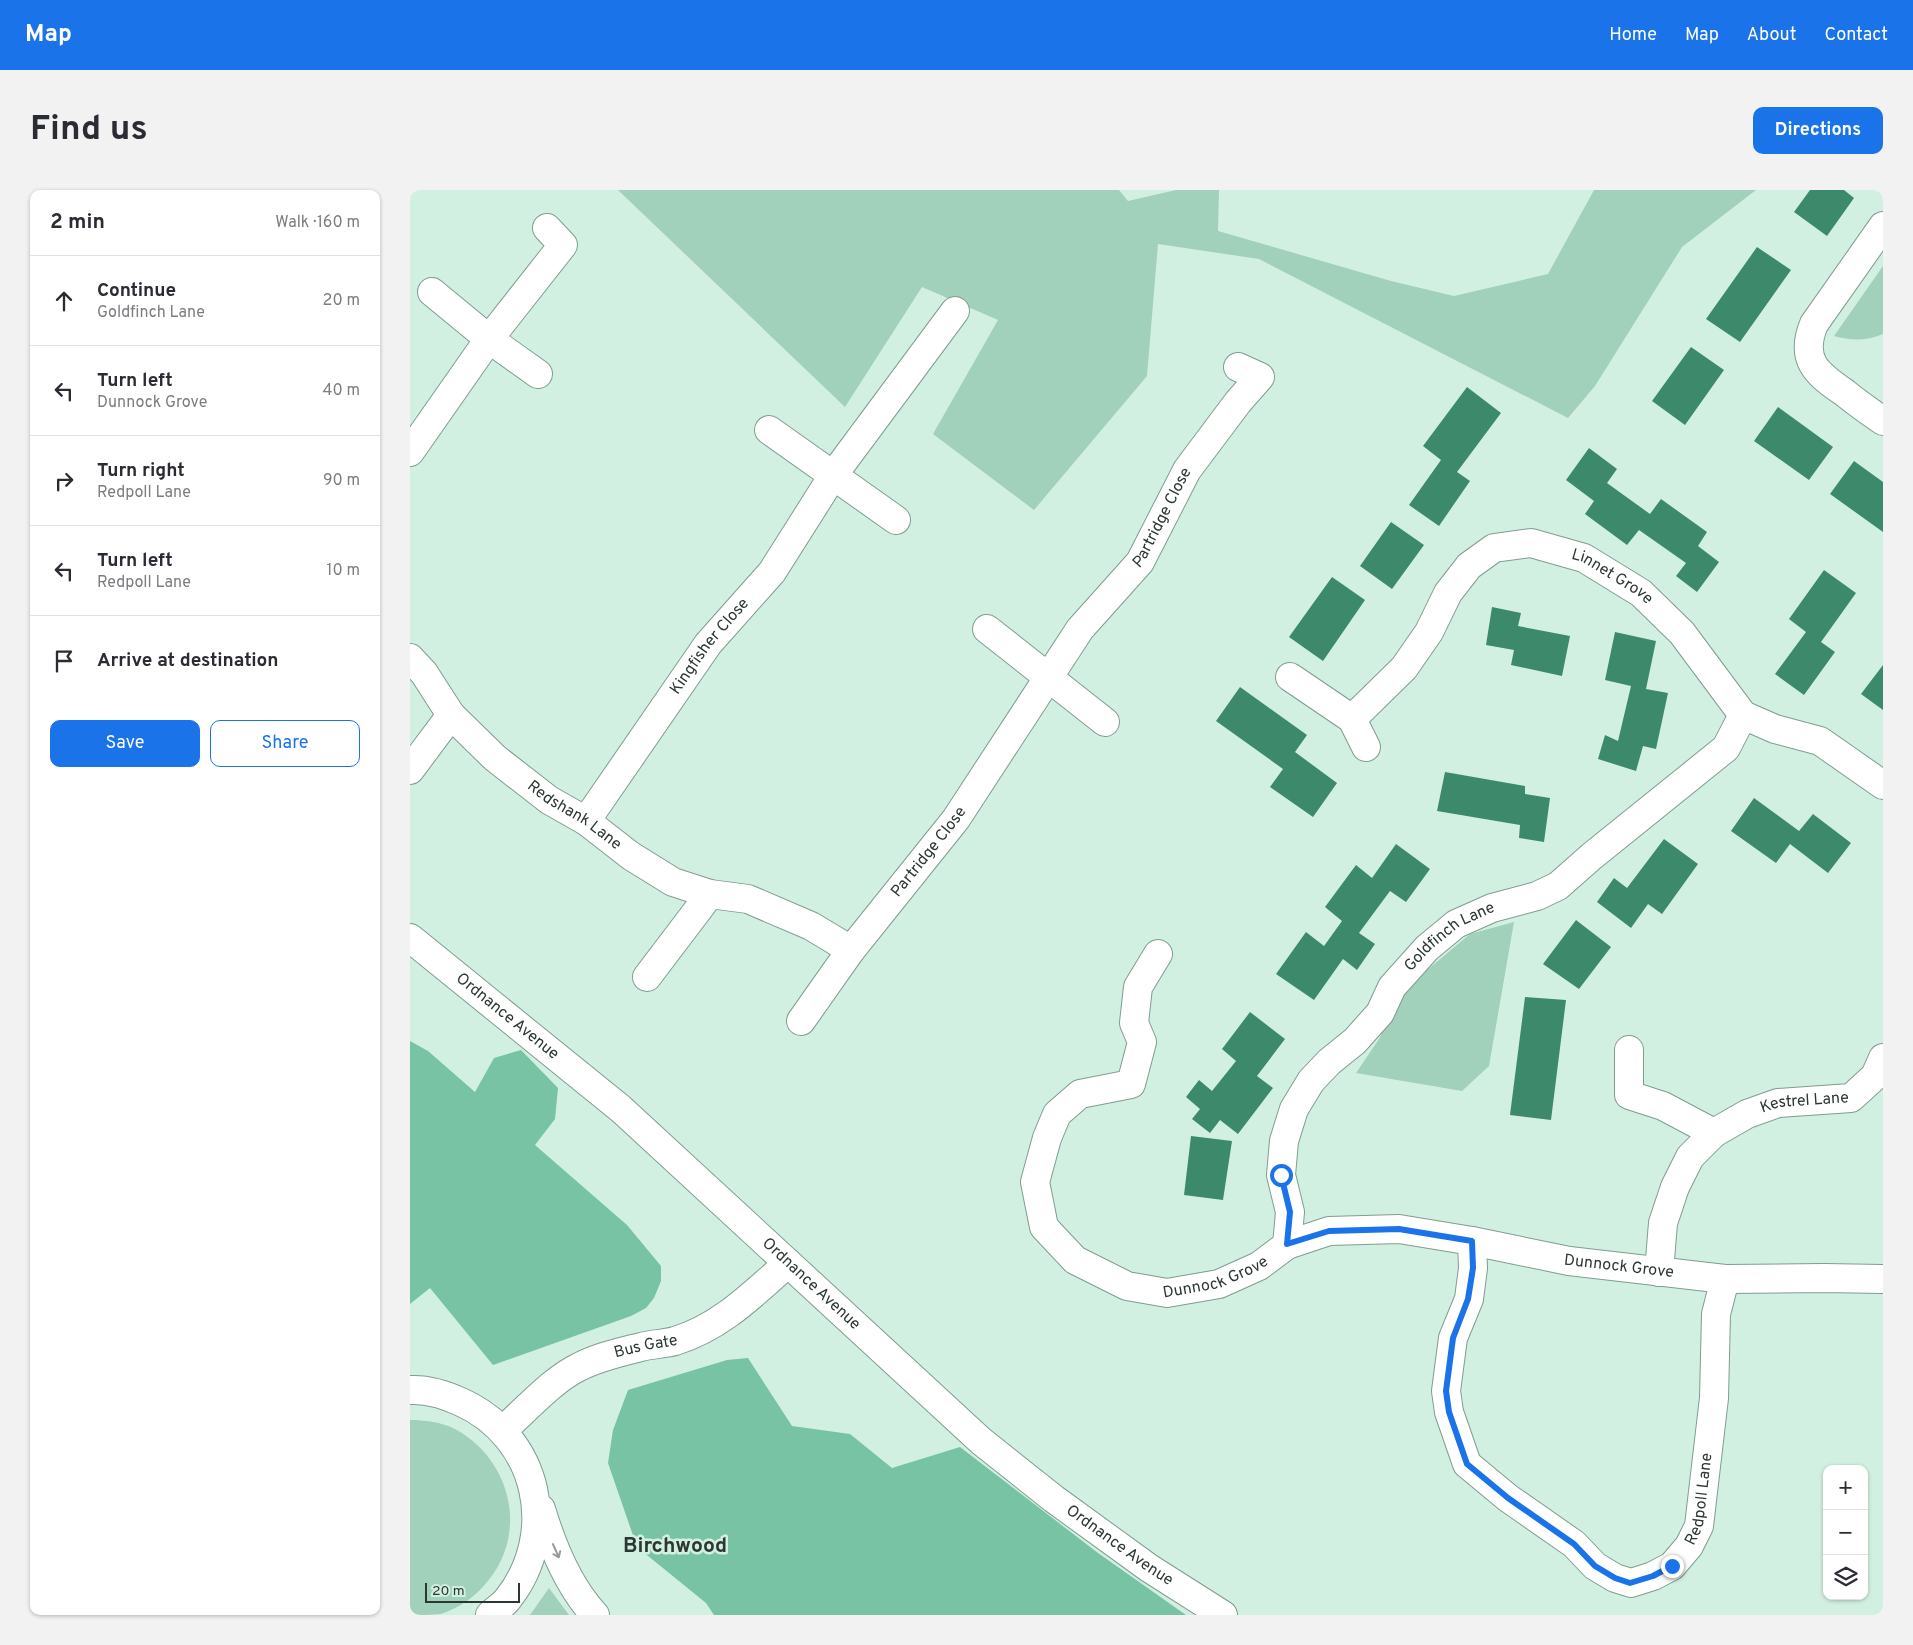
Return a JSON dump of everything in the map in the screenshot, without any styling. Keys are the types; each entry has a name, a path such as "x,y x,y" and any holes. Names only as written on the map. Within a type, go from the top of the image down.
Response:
{"street":[{"path":"1883,226 1814,324 1809,336 1808,349 1816,370 1824,379 1883,421"},
{"path":"410,452 489,339 563,245 547,228"},
{"path":"432,292 489,339 538,374"},
{"name":"Kingfisher Close","path":"586,821 708,644 772,572 834,474 955,311"},
{"name":"Partridge Close","path":"801,1021 851,950 956,819 1080,629 1140,562 1188,470 1238,402 1260,377 1238,367"},
{"path":"769,430 834,474 896,520"},
{"name":"Linnet Grove","path":"1352,719 1404,668 1430,632 1448,593 1469,566 1494,548 1530,543 1584,558 1641,593 1682,633 1743,715 1775,729 1820,742 1883,785"},
{"path":"987,628 1105,722"},
{"name":"Redshank Lane","path":"410,658 424,673 451,715 495,758 549,800 586,821 631,856 673,882 710,894 748,899 811,926 851,950"},
{"path":"1290,677 1352,719 1366,747"},
{"path":"410,770 451,715"},
{"name":"Goldfinch Lane","path":"1287,1244 1290,1212 1281,1175 1284,1141 1294,1109 1311,1081 1329,1062 1355,1041 1380,1013 1392,987 1427,948 1456,924 1492,908 1537,896 1558,886 1592,856 1726,748 1743,715"},
{"path":"647,977 710,894"},
{"name":"Ordnance Avenue","path":"410,938 621,1109 981,1442 1149,1568 1224,1615"},
{"name":"Dunnock Grove","path":"1158,954 1138,986 1134,1023 1142,1042 1131,1084 1080,1094 1057,1114 1047,1138 1035,1182 1044,1227 1075,1260 1127,1286 1167,1293 1219,1284 1259,1266 1287,1244 1329,1231 1399,1229 1472,1241 1569,1262 1725,1279 1824,1278 1883,1280"},
{"path":"1629,1050 1629,1095 1663,1106 1714,1133"},
{"name":"Kestrel Lane","path":"1659,1272 1663,1223 1675,1187 1690,1157 1714,1133 1747,1114 1778,1104 1851,1098 1875,1076 1883,1058"},
{"name":"Redpoll Lane","path":"1472,1241 1473,1268 1468,1299 1453,1338 1446,1391 1449,1412 1467,1464 1508,1498 1574,1544 1595,1566 1615,1578 1630,1583 1653,1576 1672,1566 1689,1546 1699,1526 1714,1398 1716,1314 1725,1279"},
{"name":"Bus Gate","path":"503,1430 556,1382 578,1367 642,1347 675,1341 710,1326 735,1310 788,1263"},
{"path":"411,1390 446,1396 462,1402 477,1409 503,1430 522,1457 549,1534 567,1575 595,1615"},
{"path":"490,1615 506,1601 528,1567 537,1528 534,1489"}],"green space":[{"path":"618,190 1119,190 1128,201 1176,190 1219,190 1218,231 1391,281 1454,296 1548,274 1594,190 1756,190 1682,247 1595,386 1568,418 1259,259 1158,244 1147,376 1034,510 933,434 998,320 922,287 845,407"},
{"path":"1883,266 1883,334 1859,340 1834,336"},
{"path":"1514,922 1489,1066 1462,1091 1356,1073 1379,1039 1402,991 1470,934"},
{"path":"410,1041 428,1051 475,1092 494,1058 521,1050 558,1088 555,1119 535,1145 627,1225 661,1266 661,1281 654,1298 646,1308 631,1316 493,1365 430,1288 410,1304"},
{"path":"748,1358 792,1426 850,1434 892,1468 960,1447 1098,1553 1186,1615 714,1615 706,1603 637,1547 608,1463 613,1430 628,1390 727,1360"},
{"path":"410,1420 444,1425 455,1429 474,1442 490,1459 501,1478 508,1498 510,1520 508,1542 500,1563 487,1582 472,1597 448,1612 441,1614 410,1615"},
{"path":"549,1588 569,1615 530,1615"}],"building":[{"path":"1810,190 1844,190 1854,198 1827,236 1794,212"},
{"path":"1757,247 1791,270 1740,342 1706,319"},
{"path":"1691,347 1724,370 1685,425 1652,401"},
{"path":"1467,387 1501,413 1457,472 1470,481 1439,526 1409,505 1441,460 1423,446"},
{"path":"1778,407 1833,447 1809,480 1754,441"},
{"path":"1589,448 1617,469 1607,483 1650,514 1661,499 1707,532 1698,546 1719,562 1697,592 1676,576 1686,563 1639,530 1627,545 1585,514 1594,501 1566,480"},
{"path":"1854,461 1883,482 1883,532 1830,494"},
{"path":"1391,522 1424,545 1392,589 1360,566"},
{"path":"1824,570 1856,593 1821,642 1835,652 1804,695 1775,674 1806,632 1789,619"},
{"path":"1332,577 1365,600 1323,661 1289,637"},
{"path":"1492,607 1521,613 1518,626 1570,636 1562,676 1511,665 1514,650 1486,645"},
{"path":"1615,632 1656,641 1646,689 1668,693 1656,749 1643,746 1636,771 1598,759 1605,735 1618,741 1631,686 1605,680"},
{"path":"1883,665 1883,710 1861,694"},
{"path":"1240,687 1307,735 1295,752 1337,783 1313,817 1270,787 1283,769 1216,721"},
{"path":"1445,772 1525,786 1525,794 1550,798 1544,842 1519,838 1520,825 1437,811"},
{"path":"1754,798 1799,831 1813,814 1851,843 1828,873 1790,844 1776,863 1731,831"},
{"path":"1664,839 1698,864 1662,914 1648,904 1631,928 1597,902 1614,878 1627,888"},
{"path":"1396,844 1430,869 1406,902 1390,891 1359,933 1375,944 1357,970 1343,959 1314,1000 1276,974 1306,932 1324,946 1342,921 1325,907 1356,865 1372,878"},
{"path":"1576,920 1611,947 1579,989 1543,964"},
{"path":"1525,997 1566,1000 1551,1120 1510,1115"},
{"path":"1250,1012 1285,1039 1257,1076 1273,1088 1238,1134 1220,1120 1210,1133 1192,1119 1200,1109 1186,1097 1199,1080 1212,1091 1236,1061 1222,1049"},
{"path":"1191,1136 1232,1141 1223,1200 1184,1195"}],"district":[{"name":"Birchwood","path":"675,1546"}],"route":[{"path":"1281,1175 1290,1212 1287,1244 1329,1231 1399,1229 1472,1241 1473,1268 1468,1299 1453,1338 1446,1391 1449,1412 1467,1464 1508,1498 1574,1544 1595,1566 1615,1578 1630,1583 1653,1576 1672,1566"}]}
